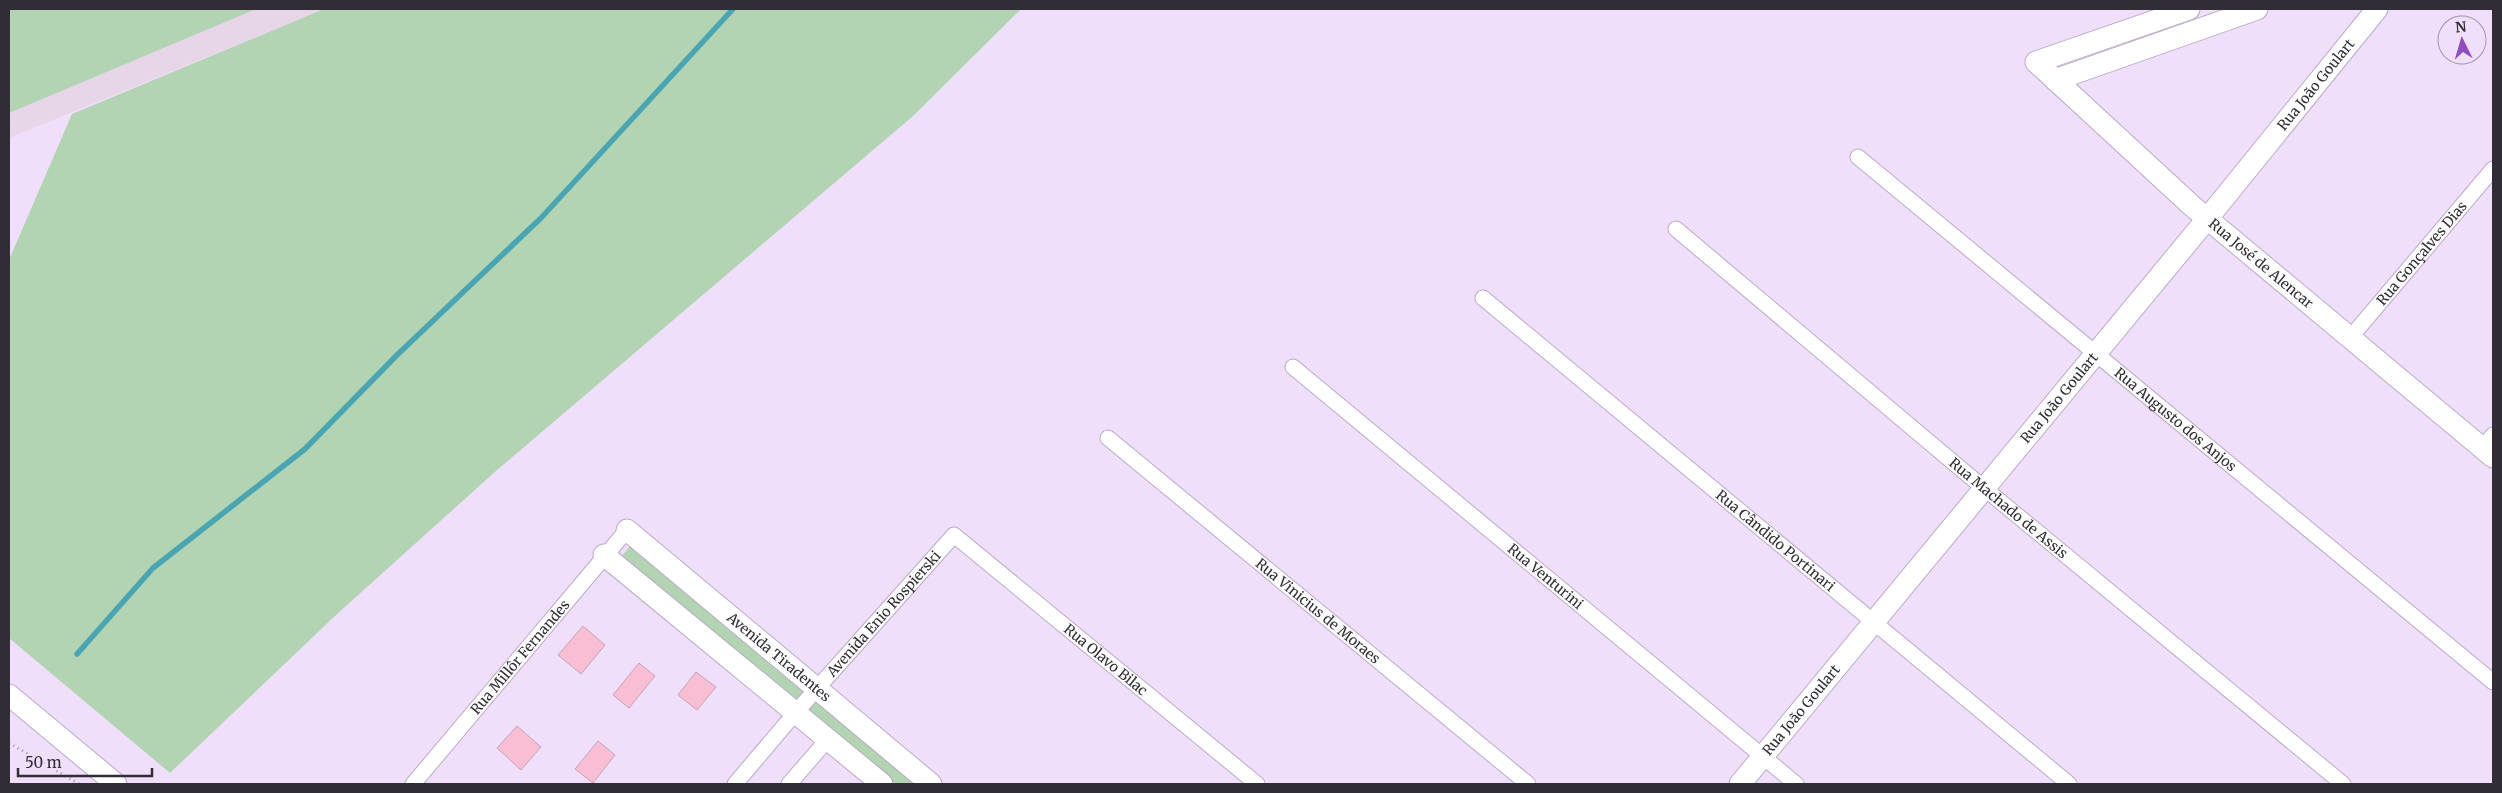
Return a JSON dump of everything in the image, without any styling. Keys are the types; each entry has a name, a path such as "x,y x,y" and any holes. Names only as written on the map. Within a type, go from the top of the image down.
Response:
{"street":[{"path":"2162,13 2189,9"},
{"path":"2055,80 2258,9"},
{"name":"Rua João Goulart","path":"1740,784 2207,219 2377,9"},
{"name":"Rua José de Alencar","path":"2162,13 2036,62 2207,219 2350,338 2490,447"},
{"name":"Rua Augusto dos Anjos","path":"1858,157 2493,682"},
{"name":"Rua Gonçalves Dias","path":"2350,338 2493,169"},
{"name":"Rua Machado de Assis","path":"1676,229 1985,488 2344,784"},
{"name":"Rua Cândido Portinari","path":"1483,298 2069,784"},
{"name":"Rua Venturini","path":"1293,367 1796,784"},
{"name":"Rua Vinicius de Moraes","path":"1108,438 1528,784"},
{"name":"Rua Millôr Fernandes","path":"413,784 627,530"},
{"name":"Avenida Tiradentes","path":"627,530 931,784"},
{"name":"Avenida Enio Rospierski","path":"735,784 796,712 954,535"},
{"name":"Rua Olavo Bilac","path":"954,535 1257,784"},
{"path":"604,555 882,784"},
{"path":"9,695 116,784"},
{"path":"789,784 828,739"}],"path":[{"path":"9,743 79,784"}],"shaded area":[{"path":"9,9 324,9 9,138"}],"green space":[{"path":"9,9 256,9 9,113"},
{"path":"324,9 1021,9 913,116 497,470 336,615 170,773 9,638 9,260 72,114"},
{"path":"630,546 804,692 796,702 621,557"},
{"path":"818,700 921,784 896,784 808,711"}],"building":[{"path":"583,626 605,645 581,674 558,655"},
{"path":"639,663 655,676 629,708 613,695"},
{"path":"696,672 716,687 697,710 678,695"},
{"path":"517,726 541,747 521,770 497,748"},
{"path":"598,741 615,755 593,783 575,769"}],"waterway":[{"path":"77,654 153,568 305,449 397,355 541,218 733,9"}]}
